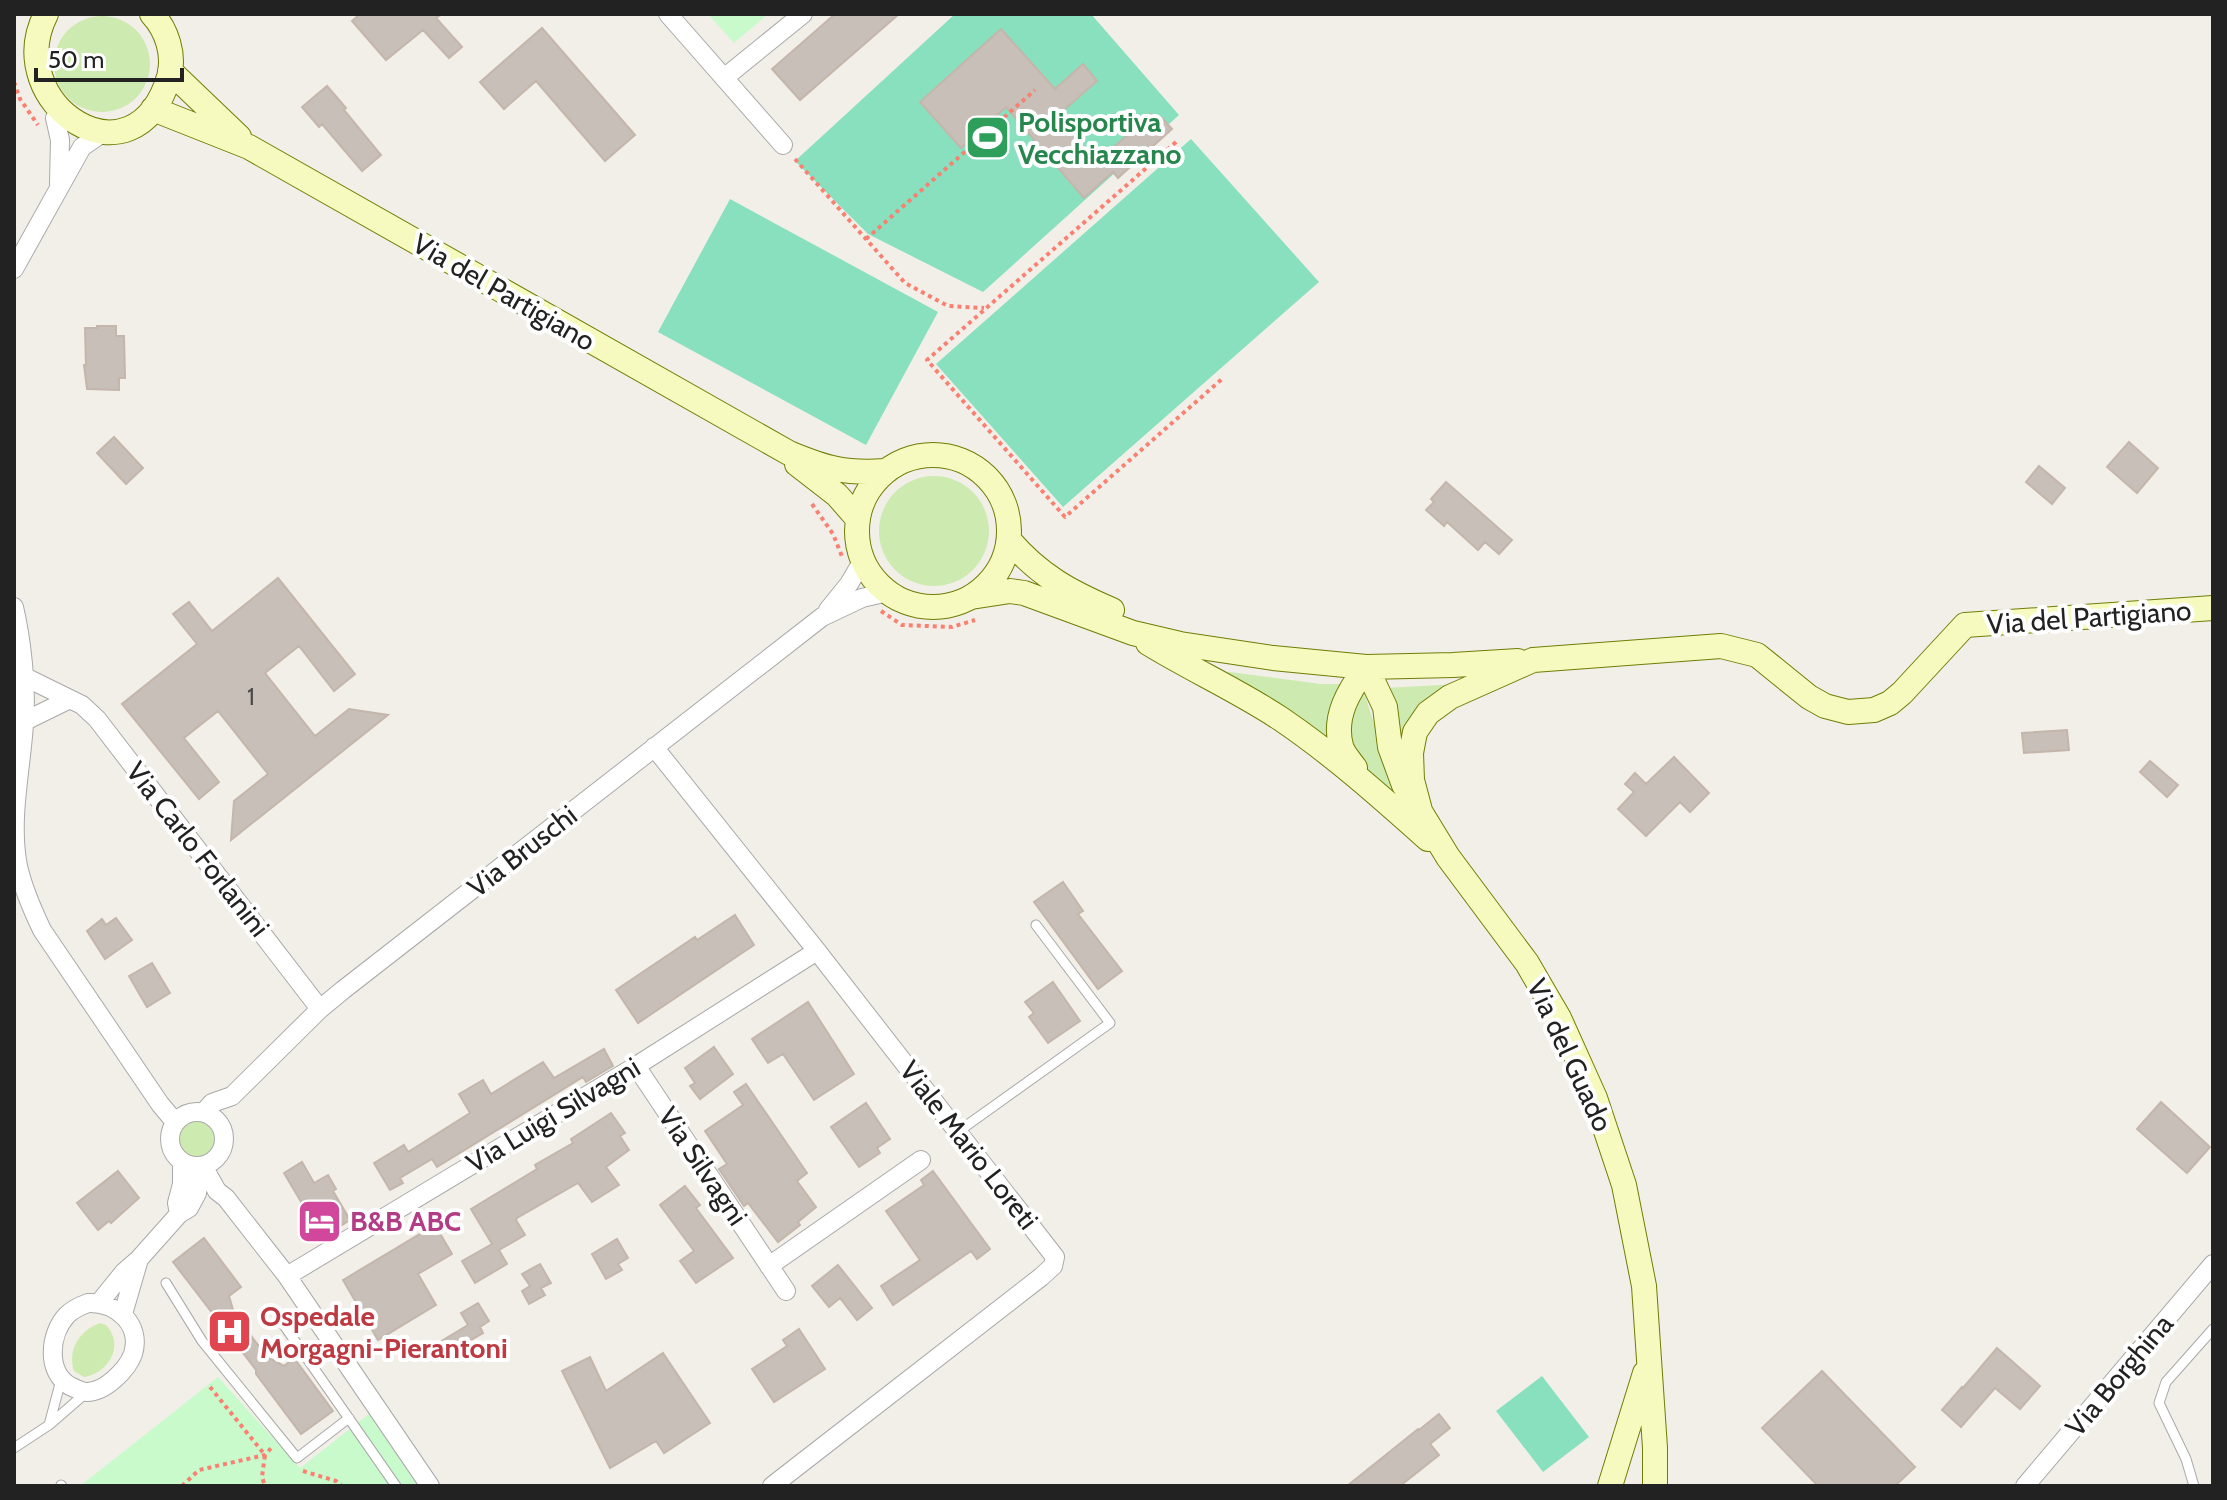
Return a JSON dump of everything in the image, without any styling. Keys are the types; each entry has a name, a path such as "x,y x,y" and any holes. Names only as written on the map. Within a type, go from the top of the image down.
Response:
{"main road":[{"path":"46,14 22,37 32,86 58,129 70,127 87,132 104,132 131,125 153,109 164,91 171,54 158,16"},
{"name":"Via del Partigiano","path":"170,71 249,147"},
{"name":"Via del Partigiano","path":"153,109 249,147 789,453 839,471 885,471"},
{"name":"Via del Partigiano","path":"759,437 837,495 858,519"},
{"path":"974,608 1002,563 1009,540 1008,518 1001,496 988,478 970,464 949,456 927,454 904,460 885,471 862,501 857,540 873,578 888,592 907,602 929,607 951,605 974,608 994,592 1024,593 1133,633 1180,644 1320,664 1366,667 1533,660"},
{"path":"1009,540 1037,570 1060,586 1137,621 1219,649"},
{"name":"Via del Partigiano","path":"1533,660 1721,646 1757,655 1809,697 1825,706 1848,712 1874,710 1890,703 1965,625 2213,608"},
{"path":"1133,633 1184,665 1239,693 1315,742 1448,857"},
{"path":"1421,814 1412,780 1411,753 1415,732 1428,713 1450,697 1533,660"},
{"path":"1366,667 1348,693 1338,719 1341,749 1371,789"},
{"name":"Via del Guado","path":"1366,667 1385,707 1390,747 1404,785 1448,857 1527,963 1559,1018 1595,1098 1624,1185 1644,1286 1655,1486"},
{"path":"1610,1486 1649,1359"}],"street":[{"path":"668,14 783,145"},
{"path":"724,78 803,14"},
{"path":"58,129 59,187"},
{"path":"14,269 82,147 104,132"},
{"name":"Via Bruschi","path":"822,617 849,584 863,560"},
{"name":"Via Bruschi","path":"204,1112 212,1103 232,1096 320,1009 822,617 862,598 888,592"},
{"path":"14,607 25,721 15,832 17,863 30,905 42,930 175,1122"},
{"name":"Via Carlo Forlanini","path":"23,676 82,705 97,719 320,1009"},
{"path":"25,721 68,700"},
{"name":"Viale Mario Loreti","path":"654,747 959,1131 1055,1257 1053,1266 1029,1287 772,1486"},
{"name":"Via Luigi Silvagni","path":"287,1276 636,1066 817,951"},
{"name":"Via Silvagni","path":"636,1066 786,1291"},
{"path":"224,1131 230,1116 232,1096"},
{"path":"226,1198 221,1169 224,1131 216,1119 204,1112 188,1113 175,1122 170,1136 173,1150 195,1165 226,1198 287,1276 430,1486"},
{"path":"99,1303 179,1214 177,1203 182,1184 195,1165 211,1163 222,1152"},
{"path":"769,1266 921,1160"},
{"path":"123,1314 139,1259"},
{"name":"Via Borghina","path":"2025,1486 2213,1264"},
{"path":"88,1303 108,1305 123,1314 135,1342 132,1356 116,1377 104,1387 87,1392 61,1380 52,1358 61,1322 77,1307 88,1303"}],"lane":[{"path":"959,1131 1110,1023 1036,925"},
{"path":"166,1283 202,1341 297,1458 349,1418"},
{"path":"281,1321 396,1486"},
{"path":"2194,1486 2186,1459 2159,1403 2166,1382 2213,1329"},
{"path":"49,1425 61,1380"},
{"path":"14,1448 49,1425 87,1392"}],"path":[{"path":"14,82 20,99 42,131 58,129"},
{"path":"866,239 1035,90"},
{"path":"1176,142 927,360 1065,517 1222,379"},
{"path":"783,145 905,283 948,306 987,308"},
{"path":"806,496 833,534 849,584"},
{"path":"862,598 902,625 952,627 974,608"},
{"path":"210,1387 265,1455 262,1477 265,1486"},
{"path":"182,1486 199,1470 265,1455"},
{"path":"297,1458 303,1472 336,1481 342,1486"}],"green space":[{"path":"708,14 768,14 734,43"},
{"name":"Polisportiva Vecchiazzano","path":"955,14 1091,14 1179,115 983,292 868,234 795,161"},
{"path":"102,16 120,20 136,30 146,46 150,64 146,82 136,98 120,108 102,112 84,108 68,98 58,82 54,64 58,46 68,30 84,20"},
{"path":"1191,139 1319,282 1063,507 936,364"},
{"path":"730,199 938,312 866,445 658,332"},
{"path":"934,476 955,480 973,492 985,510 989,531 985,552 973,570 955,582 934,586 913,582 895,570 883,552 879,531 883,510 895,492 913,480"},
{"path":"1214,670 1343,684 1335,751"},
{"path":"1458,684 1400,757 1384,688"},
{"path":"1362,686 1387,764 1406,808 1354,760 1346,717"},
{"path":"198,1119 211,1125 217,1138 211,1151 198,1157 185,1151 179,1138 185,1125"},
{"path":"100,1323 112,1333 112,1357 101,1370 84,1377 74,1371 74,1348 87,1330"},
{"path":"1542,1376 1589,1437 1543,1472 1496,1411"},
{"path":"218,1377 300,1468 369,1414 418,1486 80,1486"}],"building":[{"path":"360,14 442,14 436,18 462,47 449,58 423,30 386,60 352,21"},
{"path":"835,14 899,14 800,100 772,69"},
{"path":"542,28 635,135 605,161 536,81 504,109 480,82"},
{"path":"1001,29 1055,89 1083,64 1097,81 1057,116 1096,163 1151,114 1157,121 1161,117 1172,129 1118,178 1113,172 1084,198 1006,107 961,148 920,102"},
{"path":"327,86 381,155 362,171 322,124 319,127 302,107"},
{"path":"116,326 116,336 124,336 125,378 119,378 119,390 87,389 85,328"},
{"path":"114,437 143,468 126,484 97,453"},
{"path":"2129,442 2158,468 2137,493 2107,467"},
{"path":"2039,466 2065,488 2052,504 2026,482"},
{"path":"1446,482 1512,540 1499,554 1485,542 1478,550 1447,522 1444,526 1426,510"},
{"path":"278,578 355,674 334,691 299,646 265,673 315,736 349,709 388,715 231,840 234,801 268,774 218,711 184,738 219,782 199,799 122,704 197,644 173,614 189,602 212,631"},
{"path":"2067,730 2069,750 2024,753 2022,733"},
{"path":"1674,757 1709,793 1690,812 1680,802 1646,836 1618,809 1634,792 1625,784 1635,773 1646,784"},
{"path":"2150,761 2178,785 2167,797 2140,772"},
{"path":"1063,882 1083,911 1078,914 1122,971 1098,989 1034,902"},
{"path":"735,915 754,945 638,1023 616,990 695,937 697,940"},
{"path":"116,918 132,940 105,959 87,931 102,919 106,925"},
{"path":"152,963 170,993 147,1007 129,976"},
{"path":"1053,982 1080,1021 1048,1043 1029,1017 1034,1013 1025,1002"},
{"path":"808,1002 854,1074 814,1100 783,1054 768,1063 752,1039"},
{"path":"714,1047 733,1074 700,1099 690,1086 695,1083 685,1068"},
{"path":"604,1049 613,1066 586,1082 583,1077 437,1167 432,1159 400,1178 403,1183 390,1190 374,1163 404,1145 408,1152 470,1113 459,1094 483,1080 491,1094 543,1062 554,1078"},
{"path":"746,1084 807,1173 797,1181 816,1207 798,1222 800,1225 778,1242 748,1203 744,1206 719,1169 727,1164 705,1131 743,1105 734,1092"},
{"path":"2161,1102 2210,1147 2187,1173 2137,1129"},
{"path":"866,1103 890,1139 877,1148 880,1153 859,1167 831,1127"},
{"path":"611,1113 625,1133 620,1136 629,1150 606,1167 619,1185 592,1202 578,1183 517,1218 525,1235 499,1250 507,1264 475,1283 462,1261 492,1244 471,1209 537,1169 535,1165 573,1143 571,1139"},
{"path":"302,1162 314,1183 328,1175 336,1189 333,1191 350,1220 337,1228 334,1223 319,1232 284,1173"},
{"path":"118,1171 139,1198 111,1223 109,1221 98,1230 77,1203"},
{"path":"933,1171 990,1249 977,1259 971,1251 893,1305 881,1286 920,1260 886,1211 924,1185 921,1180"},
{"path":"685,1186 700,1205 696,1208 733,1258 696,1283 680,1261 694,1251 660,1205"},
{"path":"435,1225 452,1254 418,1274 436,1305 378,1340 343,1280"},
{"path":"204,1238 241,1287 229,1296 234,1313 267,1357 284,1366 294,1358 333,1411 301,1434 173,1262"},
{"path":"617,1239 628,1258 618,1264 622,1270 606,1279 592,1254"},
{"path":"540,1264 551,1283 541,1288 545,1295 529,1304 522,1291 530,1286 522,1274"},
{"path":"838,1265 872,1308 857,1320 840,1298 829,1307 812,1286"},
{"path":"478,1303 489,1321 480,1327 483,1333 445,1355 438,1343 468,1325 461,1313"},
{"path":"799,1329 825,1369 774,1402 752,1369 787,1346 783,1340"},
{"path":"1997,1348 2040,1386 2020,1409 1995,1388 1961,1427 1942,1410"},
{"path":"663,1353 710,1423 664,1453 656,1441 610,1468 562,1371 590,1357 606,1391"},
{"path":"1822,1371 1915,1467 1895,1486 1818,1486 1762,1428"},
{"path":"1439,1414 1450,1428 1430,1444 1439,1455 1400,1486 1347,1486 1418,1429"}],"place":[{"name":"Polisportiva Vecchiazzano","path":"987,138"},
{"name":"B&B ABC","path":"319,1221"},
{"name":"Ospedale Morgagni-Pierantoni","path":"229,1332"}]}
